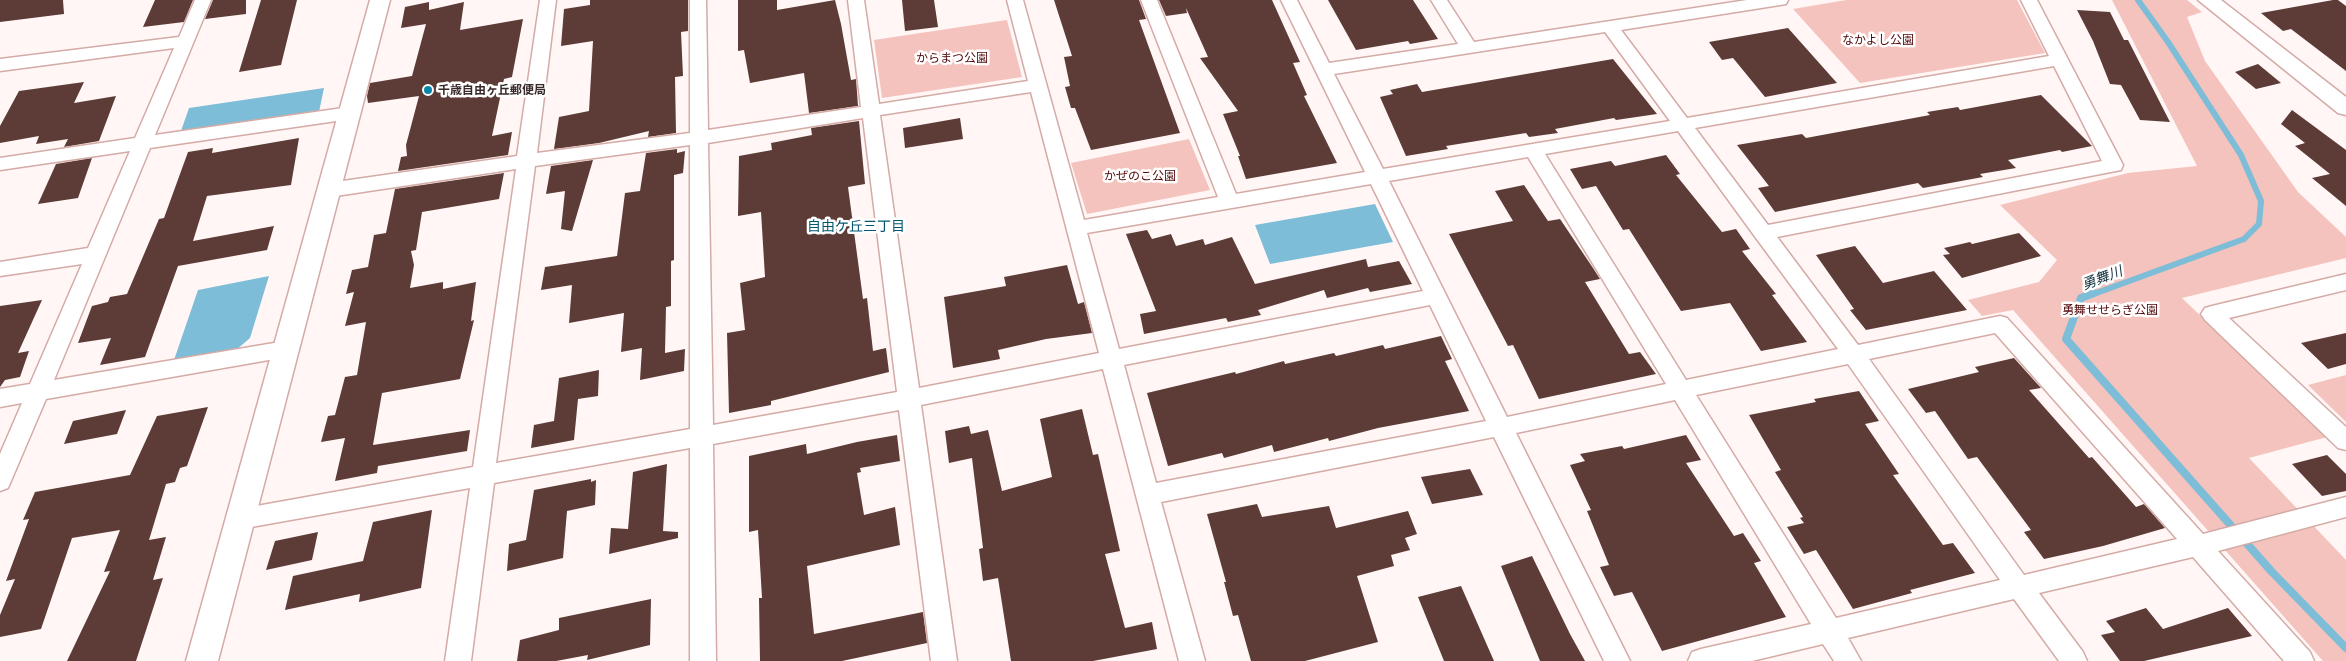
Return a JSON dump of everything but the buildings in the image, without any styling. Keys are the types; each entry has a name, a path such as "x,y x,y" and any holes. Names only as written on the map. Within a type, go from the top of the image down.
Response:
{"street":[{"path":"0,481 203,0"},
{"path":"202,661 380,0"},
{"path":"458,661 548,0"},
{"path":"698,0 703,661"},
{"path":"856,0 944,661"},
{"path":"1015,0 1192,661"},
{"path":"1149,0 1230,202"},
{"path":"1288,0 1617,661"},
{"path":"1439,0 1469,48"},
{"path":"1323,70 1780,0"},
{"path":"1763,233 2114,165 2029,0"},
{"path":"2208,0 2346,108"},
{"path":"1609,26 1854,355 2074,661"},
{"path":"0,65 186,41"},
{"path":"1076,228 2060,60"},
{"path":"329,190 699,138 1037,85"},
{"path":"0,164 350,113"},
{"path":"1533,150 1848,661"},
{"path":"0,269 96,254"},
{"path":"2346,282 2212,314 2346,441"},
{"path":"240,519 909,399 1435,296"},
{"path":"1148,494 1501,427 2000,324 2205,543 2301,661"},
{"path":"0,398 286,349"},
{"path":"1701,661 2205,543 2346,507"}],"green space":[{"name":"なかよし公園","path":"1846,0 2017,0 2045,53 1860,83 1793,9"},
{"name":"勇舞せせらぎ公園","path":"2112,0 2187,0 2202,12 2187,17 2205,61 2298,192 2346,237 2346,258 2182,298 2327,437 2249,458 2346,560 2346,661 2323,661 2013,310 1982,316 1968,300 2039,282 2057,260 2000,205 2128,173 2197,166"},
{"name":"からまつ公園","path":"1007,20 1022,77 882,98 874,40"},
{"name":"かぜのこ公園","path":"1189,139 1210,190 1087,214 1071,163"},
{"path":"2346,375 2346,422 2308,385"}],"water":[{"path":"324,88 319,112 181,131 189,108"},
{"path":"1375,204 1393,242 1270,264 1255,225"},
{"path":"269,276 250,338 236,350 174,360 198,290"}],"waterway":[{"name":"勇舞川","path":"2091,295 2244,239 2259,224 2261,201 2241,155 2168,42 2138,0"},
{"name":"勇舞川","path":"2094,293 2081,298 2066,339 2272,572 2346,648"}],"place":[{"name":"千歳自由ヶ丘郵便局","path":"428,90"}],"district":[{"name":"自由ケ丘三丁目","path":"856,226"}]}
